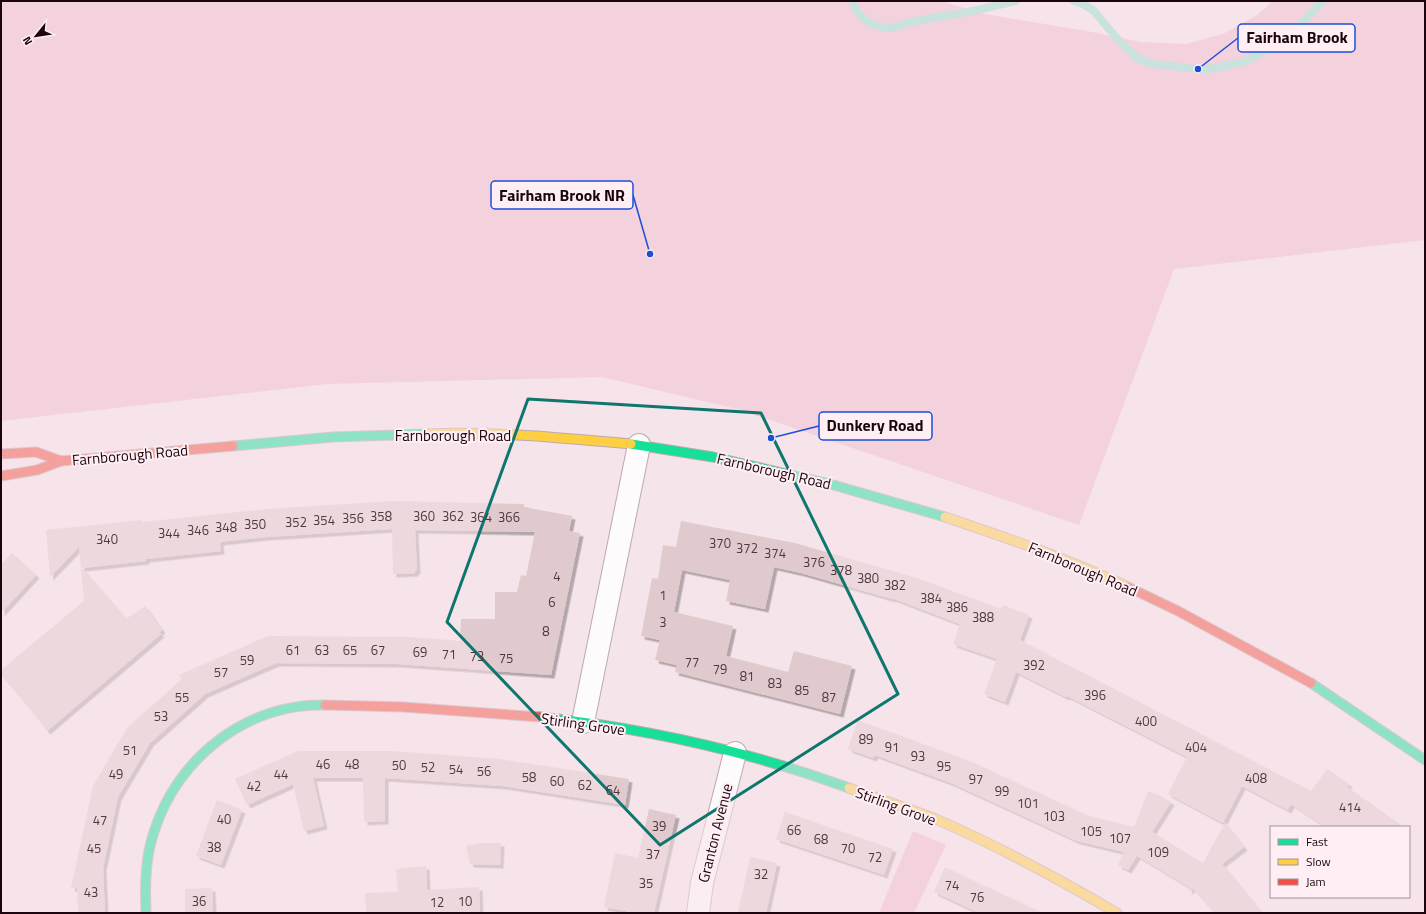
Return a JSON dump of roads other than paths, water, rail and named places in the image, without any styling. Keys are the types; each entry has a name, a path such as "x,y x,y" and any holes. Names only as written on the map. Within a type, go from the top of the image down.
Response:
{"street":[{"name":"Farnborough Road","path":"1,476 37,470 61,461 333,437 444,433 552,437 639,445 713,457 830,484 936,514 1013,540 1103,575 1178,611 1306,680 1425,760"},
{"path":"583,722 639,445"},
{"name":"Farnborough Road","path":"1,454 36,452 61,461"},
{"name":"Stirling Grove","path":"146,913 145,886 153,835 163,808 176,783 192,761 212,743 232,730 253,718 277,710 304,705 366,704 473,711 583,722 653,735 735,753 805,772 937,820 1024,861 1117,913"},
{"name":"Granton Avenue","path":"698,913 702,883 735,753"}],"waterway":[{"path":"852,1 862,17 871,24 889,28 1016,1"},
{"path":"1074,1 1093,10 1121,43 1137,58 1152,64 1198,69 1209,69 1239,63 1252,58 1282,41 1295,30 1323,1"}],"place":[{"name":"Fairham Brook","path":"1198,69"},
{"name":"Fairham Brook NR","path":"650,254"},
{"name":"Dunkery Road","path":"771,438"}]}
